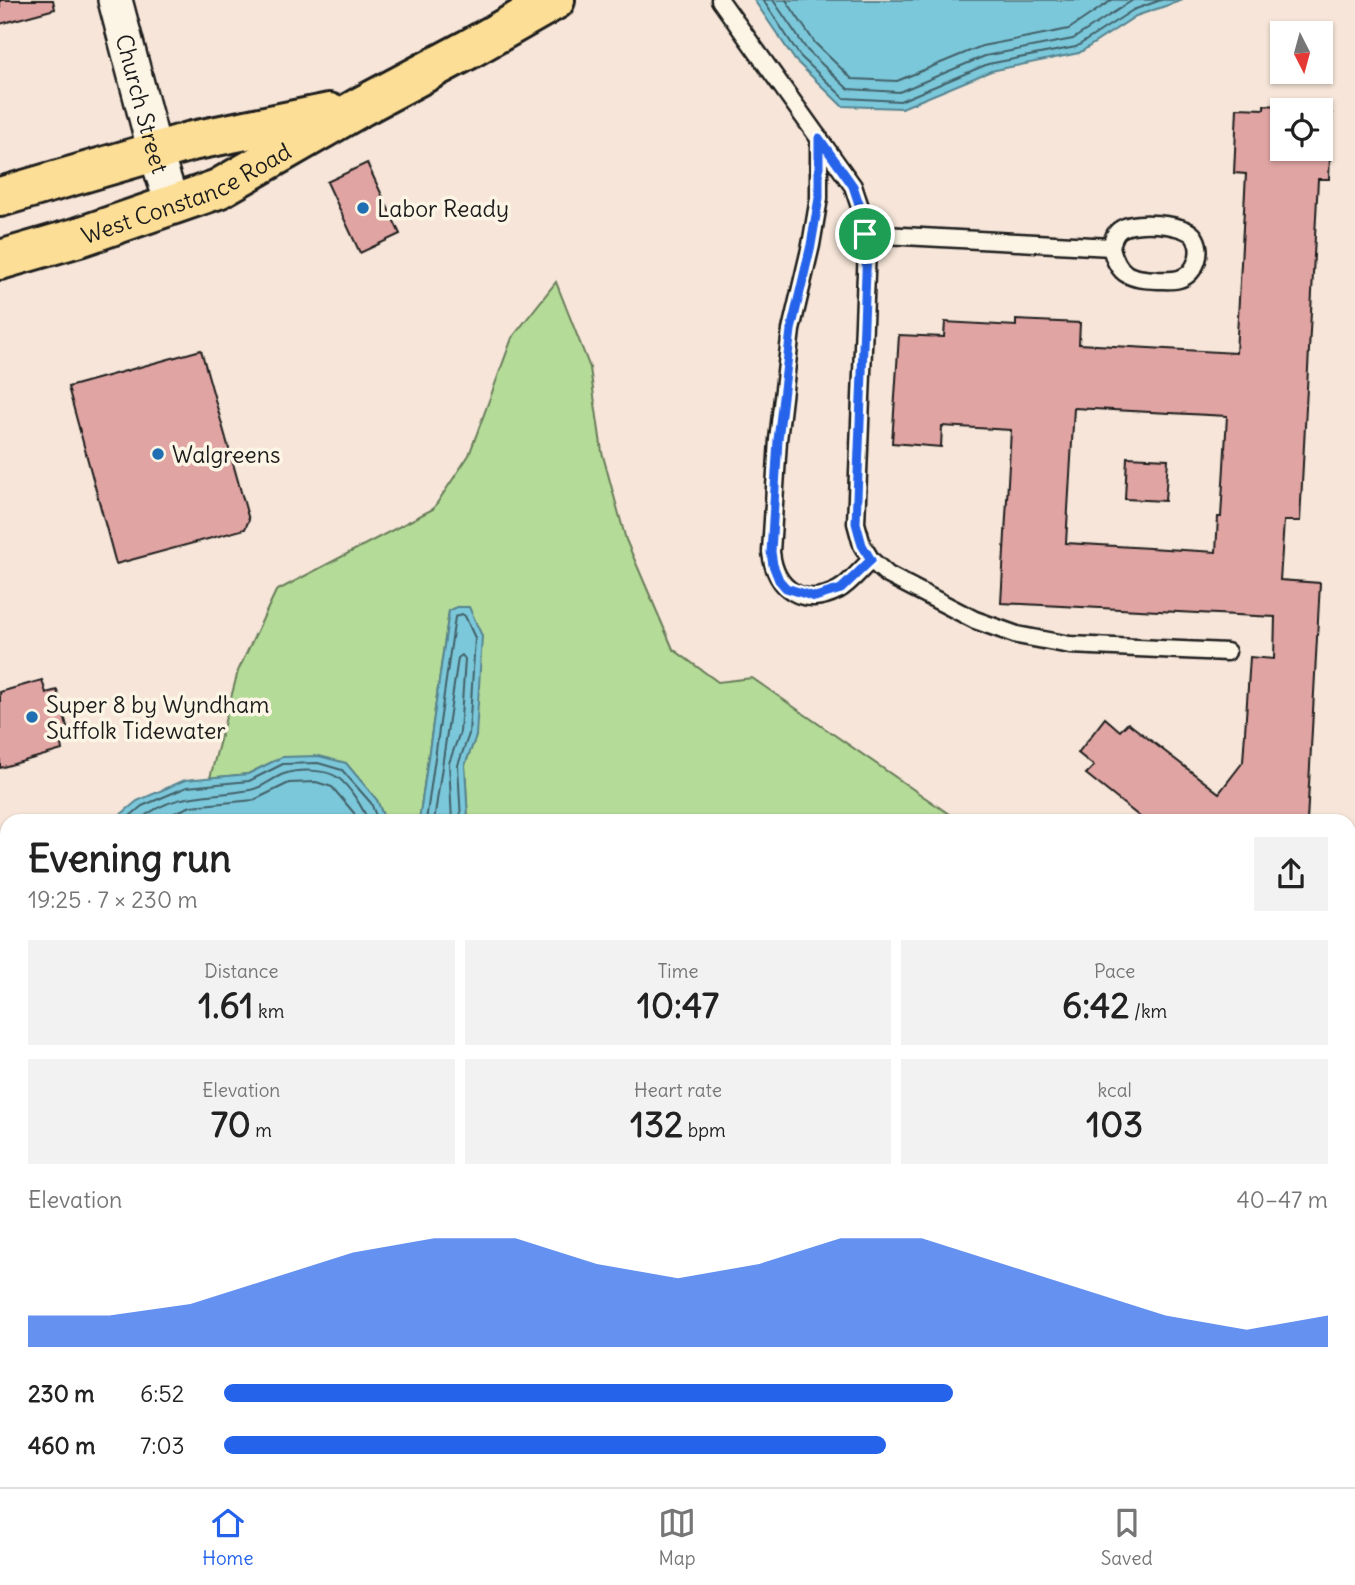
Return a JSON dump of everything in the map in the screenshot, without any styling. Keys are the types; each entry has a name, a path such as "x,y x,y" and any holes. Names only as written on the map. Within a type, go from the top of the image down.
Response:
{"main road":[{"name":"West Constance Road","path":"0,260 173,206 218,189 555,0"},
{"name":"West Constance Road","path":"0,197 192,141 362,106"}],"street":[{"name":"Church Street","path":"115,0 155,152 173,206"}],"lane":[{"path":"720,0 853,186 863,216 867,248 856,523 862,545 871,560 888,575 964,615 1017,635 1070,645 1227,652"},
{"path":"819,138 819,198 791,330 778,440 771,552 779,580 786,588 815,597 841,589 871,560"},
{"path":"1171,225 1193,235 1197,260 1192,272 1184,277 1175,280 1141,279 1124,273 1111,247 1114,236 1120,229 1129,226 1171,225"},
{"path":"865,234 1111,247"}],"green space":[{"path":"556,282 590,368 602,452 626,540 673,649 718,682 752,678 949,814 468,814 465,765 476,736 449,611 420,814 382,814 377,800 282,757 248,774 210,778 238,671 276,591 433,509 469,455 512,338"}],"water":[{"path":"754,0 1183,0 1136,16 1079,53 991,71 902,108 842,106 795,60"},
{"path":"457,607 469,607 482,636 476,736 465,765 468,814 420,814 449,611"},
{"path":"319,756 346,763 377,800 382,814 121,814 137,801 185,780 248,774 282,757"}],"building":[{"path":"0,0 53,0 55,9 0,24"},
{"path":"1264,105 1270,105 1270,161 1330,161 1329,179 1318,179 1300,521 1284,521 1280,580 1320,583 1307,814 1136,814 1086,774 1094,766 1078,753 1105,718 1120,731 1128,723 1219,793 1243,762 1250,657 1274,659 1275,617 1001,603 1011,430 942,426 941,447 892,443 899,335 944,337 945,322 1016,326 1016,320 1080,323 1079,344 1236,353 1246,174 1234,173 1237,108 1264,109","holes":["1074,408 1227,416 1221,517 1218,517 1216,552 1066,543"]},
{"name":"Labor Ready","path":"367,163 400,234 360,253 327,182"},
{"name":"Walgreens","path":"201,350 249,520 245,529 116,564 68,387"},
{"path":"1127,457 1168,459 1165,501 1125,499"},
{"name":"Super 8 by Wyndham Suffolk Tidewater","path":"42,680 46,693 57,690 71,741 61,744 62,750 0,768 0,692"}],"place":[{"name":"Labor Ready","path":"363,208"},
{"name":"Walgreens","path":"158,454"},
{"name":"Super 8 by Wyndham Suffolk Tidewater","path":"32,717"}],"route":[{"path":"819,138 853,186 863,216 865,234 867,248 856,523 862,545 871,560 841,589 815,597 786,588 774,572 771,552 778,440 791,330 819,198 819,138"}]}
